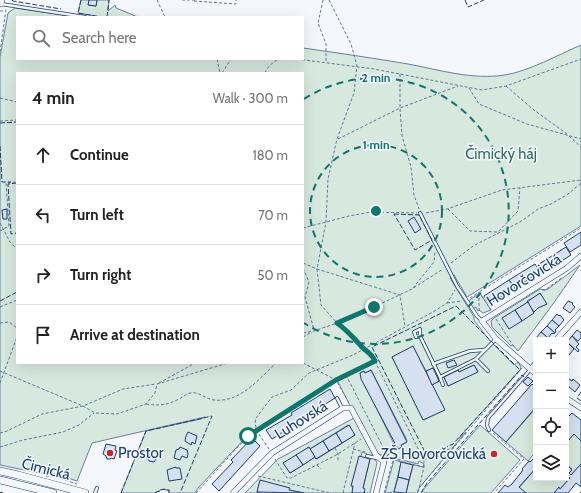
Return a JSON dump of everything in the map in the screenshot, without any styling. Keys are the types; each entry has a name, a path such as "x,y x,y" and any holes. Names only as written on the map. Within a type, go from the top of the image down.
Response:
{"main road":[{"name":"Čimická","path":"0,471 33,478 85,493"},
{"name":"Čimická","path":"0,480 53,493"}],"street":[{"name":"Hovorčovická","path":"535,373 496,339 482,321 567,268 581,256"},
{"path":"559,337 581,312"},
{"path":"569,400 581,408"},
{"name":"Luhovská","path":"233,493 272,453 343,408 351,408"},
{"path":"351,408 376,455 384,459 376,493"}],"lane":[{"path":"1,2 79,16"},
{"path":"420,213 457,286 476,316 482,321"},
{"path":"420,336 443,385"},
{"path":"440,377 476,359 496,339"},
{"path":"433,364 470,351 484,350"},
{"path":"476,359 488,371"},
{"path":"489,430 487,425 488,418 531,370"},
{"path":"337,398 343,408"},
{"path":"367,456 384,459 392,449"},
{"path":"95,493 97,488"}],"path":[{"path":"156,0 164,16"},
{"path":"182,0 236,4 236,0"},
{"path":"323,0 318,23 326,44 326,63"},
{"path":"329,0 351,44 356,66 354,93 337,139 328,179 326,222 317,269 321,305 337,323 349,332 364,349 372,355 424,461 418,493"},
{"path":"0,11 6,12 0,52"},
{"path":"304,60 356,66 482,90 506,86 581,59"},
{"path":"217,60 221,72"},
{"path":"222,72 230,60"},
{"path":"265,72 278,60"},
{"path":"400,74 402,136 411,167 414,194 420,213"},
{"path":"337,139 400,108 459,86"},
{"path":"506,86 581,147"},
{"path":"468,87 479,104 527,124 581,139"},
{"path":"0,98 16,102"},
{"path":"0,121 16,120"},
{"path":"304,228 371,212 430,213 447,209 502,190 581,180"},
{"path":"0,231 9,226 6,183 16,182"},
{"path":"304,333 337,323 412,289 447,266 473,246 520,222 538,209 551,204 568,194 581,183"},
{"path":"447,209 470,231 498,232 518,211 520,188"},
{"path":"0,223 2,230 10,242 16,247"},
{"path":"287,478 257,430 255,422 256,418 272,397 291,390 308,373 364,349 447,303 467,300 581,228"},
{"path":"412,289 434,262 435,242"},
{"path":"304,263 317,269 400,295"},
{"path":"304,270 309,282 305,297 314,331"},
{"path":"447,303 457,286"},
{"path":"480,292 516,351 509,345"},
{"path":"480,292 478,306 480,314"},
{"path":"400,295 405,327"},
{"path":"0,307 16,300"},
{"path":"0,323 9,322 16,327"},
{"path":"304,336 314,331"},
{"path":"0,383 16,340"},
{"path":"196,493 242,442 257,430 336,380 375,361"},
{"path":"304,363 336,380 351,408"},
{"path":"146,404 155,393 157,384 193,364"},
{"path":"0,433 42,414 83,406 123,389 157,384 225,364"},
{"path":"0,371 83,406 95,413 117,414 146,404 158,406 172,402 189,393 196,393 211,400 232,397 253,385 275,364"},
{"path":"419,488 525,365"},
{"path":"346,375 384,449 382,456 384,459 393,459 424,467"},
{"path":"0,447 23,440 63,432 79,425 95,413"},
{"path":"489,430 524,459 494,493"},
{"path":"287,478 291,478 338,454 366,435"},
{"path":"342,493 355,442"},
{"path":"424,461 456,446"},
{"path":"335,448 338,454 338,462"},
{"path":"353,449 361,451"},
{"path":"384,493 393,459"},
{"path":"317,465 320,469"},
{"path":"252,474 330,493"},
{"path":"41,475 53,476"},
{"path":"285,482 287,478"}],"green space":[{"path":"81,0 89,0 88,5 96,6 97,0 109,0 108,11 115,5 116,8 136,16 95,16 78,13"},
{"name":"Čimický háj","path":"15,8 69,16 16,16 16,60 304,60 304,48 408,64 456,74 493,76 505,75 524,70 581,45 581,226 467,297 454,275 450,278 474,317 474,320 490,341 514,365 518,362 521,367 520,370 458,439 466,432 419,488 417,493 406,493 413,465 401,463 394,492 385,493 394,460 423,467 424,464 419,461 418,464 374,453 336,378 251,432 195,493 169,493 169,490 164,489 156,493 121,493 146,431 205,417 92,443 77,481 55,474 39,473 0,465 0,57 8,13","holes":["413,347 426,371 433,368 439,381 432,385 444,409 424,420 392,357","474,365 478,371 448,386 444,377 457,370 459,372","371,370 406,438 407,442 401,445 402,447 398,449 394,444 362,379 360,373 364,371 365,373"]},
{"path":"580,265 518,351 492,327 491,321 540,289 548,289","holes":["540,294 546,304 538,308 530,315 527,301"]},
{"path":"480,293 491,310 483,313 479,310 478,311 476,307 473,309 468,301"},
{"path":"533,411 533,455 528,461 506,442"},
{"path":"354,418 377,463 370,493 364,493 363,488 370,459 366,458 367,454 362,452 361,457 359,457 352,485 352,493 304,493 260,481 257,492 261,493 245,493 278,459","holes":["348,425 355,435 317,459 315,457 290,473 284,463 309,447 310,449"]},
{"path":"480,425 520,460 491,493 425,493 422,491"},
{"path":"574,434 581,441 581,464 571,475 569,473 572,469 569,466 569,440"},
{"path":"533,472 533,481 567,481 554,493 526,493 519,488"}],"building":[{"path":"89,0 97,0 96,6 88,5"},
{"path":"7,209 7,219 3,219 2,210"},
{"path":"414,217 421,229 415,233 408,221"},
{"path":"581,232 581,245 570,252 564,243"},
{"path":"566,247 571,255 541,274 536,266"},
{"path":"535,264 540,272 515,288 509,280"},
{"path":"509,280 515,288 489,304 484,296"},
{"path":"540,293 547,304 538,308 534,312 527,302"},
{"path":"568,301 573,303 572,304 575,307 570,313 563,308"},
{"path":"528,302 534,313 522,321 515,310"},
{"path":"515,310 522,321 509,329 502,318"},
{"path":"557,314 564,320 559,326 552,320"},
{"path":"552,320 559,326 555,330 555,333 547,326"},
{"path":"547,326 555,333 552,333 549,337 547,337 541,332"},
{"path":"577,330 581,333 581,338 578,341 572,336"},
{"path":"541,332 547,337 537,337"},
{"path":"572,336 579,344 576,347 579,350 578,352 569,344 569,340"},
{"path":"569,344 574,349 569,355"},
{"path":"413,346 445,410 423,420 392,357"},
{"path":"454,360 457,365 448,368 446,363"},
{"path":"474,365 478,372 448,386 444,377 458,370 459,372"},
{"path":"433,368 439,381 432,385 426,371"},
{"path":"371,370 407,442 401,445 402,447 398,449 361,379 360,373 364,371 365,373"},
{"path":"528,377 533,381 528,386 523,382"},
{"path":"569,379 572,381 573,379 580,385 575,392 569,387"},
{"path":"532,384 533,410 506,442 492,430"},
{"path":"330,389 335,398 272,439 266,430 292,415 291,413"},
{"path":"572,413 581,420 581,441 574,434 569,440 569,416"},
{"path":"349,425 355,435 342,443 336,433"},
{"path":"188,432 197,436 195,444 192,442 191,445 185,441"},
{"path":"336,433 342,443 329,451 323,441"},
{"path":"252,438 260,446 219,491 212,484 233,462 231,460"},
{"path":"323,441 329,451 316,459 310,449"},
{"name":"Prostor","path":"106,444 116,446 115,450 117,451 114,459 107,459 103,454"},
{"path":"180,447 187,450 187,458 182,456 180,460 174,458 176,450"},
{"path":"309,447 315,457 303,465 296,455"},
{"path":"148,455 156,459 154,462 149,461 146,458"},
{"path":"296,455 303,465 290,473 283,463"},
{"path":"359,456 370,459 363,488 365,489 364,493 352,493 353,486 351,486"},
{"path":"533,459 533,471 519,487 526,493 498,493 505,485 508,487 512,484 523,470 522,469 529,461 530,462"},
{"path":"401,462 413,465 409,480 398,477"},
{"path":"581,464 581,487 576,483 568,493 554,493 559,487 560,489 569,481 569,473 571,475"},
{"path":"176,467 180,468 182,479 169,481 167,470"},
{"path":"398,477 409,480 406,493 394,492"},
{"path":"260,480 290,488 289,490 304,493 257,492"}],"fence":[{"path":"12,0 61,9"},
{"path":"81,0 78,13 95,16"},
{"path":"107,16 109,0"},
{"path":"465,0 468,7 484,0"},
{"path":"0,123 16,122"},
{"path":"0,146 2,182 11,182"},
{"path":"16,183 8,184 11,234 16,233"},
{"path":"394,214 419,215 432,240 415,250 394,214"},
{"path":"0,301 16,293"},
{"path":"456,306 520,370 453,444 427,456 372,347 456,306"},
{"path":"421,493 427,483 522,375 524,377"},
{"path":"581,392 577,398 581,401"},
{"path":"121,493 146,431 212,416 180,493"},
{"path":"156,493 165,489 169,490 169,493"}],"place":[{"name":"Prostor","path":"110,453"},
{"name":"ZŠ Hovorčovická","path":"494,454"}],"route":[{"path":"248,436 336,380 375,361 372,355 364,349 349,332 337,323 374,307"}]}
